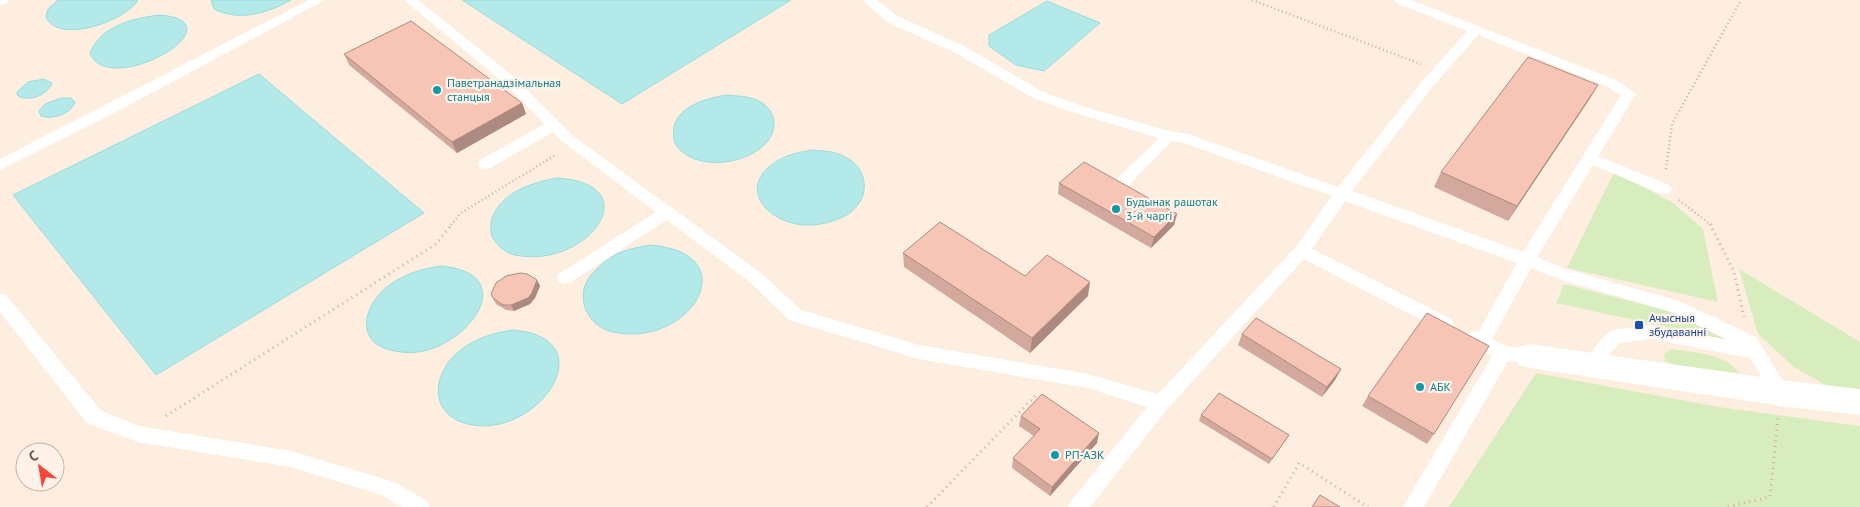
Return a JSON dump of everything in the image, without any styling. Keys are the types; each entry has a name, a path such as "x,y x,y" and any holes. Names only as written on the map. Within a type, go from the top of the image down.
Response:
{"street":[{"path":"1517,354 1781,393 1860,402"}],"lane":[{"path":"0,1 4,0"},
{"path":"0,165 103,114 319,0"},
{"path":"410,0 509,80 554,126 574,143 756,278 795,315 919,352 1088,381 1161,403"},
{"path":"869,0 892,19 959,49 1038,96 1169,136 1183,137 1527,260 1561,274 1673,306 1753,347 1781,393"},
{"path":"1400,0 1611,83 1629,94 1527,260 1482,342"},
{"path":"1078,507 1161,403 1302,251 1342,193 1438,71 1475,30"},
{"path":"485,164 554,126"},
{"path":"1123,182 1169,136"},
{"path":"1590,159 1664,189"},
{"path":"565,278 667,212"},
{"path":"1302,251 1482,342 1517,354 1413,507"},
{"path":"0,300 94,418 138,434 292,459 387,488 420,507"},
{"path":"1598,365 1600,353 1614,337 1652,332 1753,347"}],"path":[{"path":"1252,0 1438,71"},
{"path":"1741,0 1672,124 1664,189 1712,225 1734,272 1753,347"},
{"path":"138,434 436,244 461,213 574,143"},
{"path":"927,507 1054,376"},
{"path":"1728,507 1770,497 1781,393"},
{"path":"1274,507 1299,463 1368,507"}],"green space":[{"path":"1613,174 1625,177 1673,203 1703,229 1718,302 1567,268"},
{"path":"1739,269 1860,342 1860,394 1829,387 1794,367 1758,334"},
{"path":"1564,284 1673,312 1726,340 1556,303"},
{"path":"1672,349 1718,358 1733,366 1739,373 1676,365 1665,361 1664,354"},
{"path":"1536,373 1719,407 1860,426 1860,507 1449,507"}],"water":[{"path":"58,0 138,0 131,8 107,22 92,27 64,29 53,25 46,17 48,9"},
{"path":"211,0 291,0 263,12 233,15 214,9"},
{"path":"462,0 791,0 622,104"},
{"path":"1047,1 1100,23 1044,71 1016,65 989,46 989,35"},
{"path":"160,15 181,21 187,30 180,42 164,54 143,63 122,68 103,66 90,54 95,44 109,30 139,18"},
{"path":"259,74 424,213 156,375 13,195"},
{"path":"44,79 52,83 42,94 31,98 17,95 17,92 28,82"},
{"path":"727,95 757,100 769,109 774,121 774,128 768,140 763,146 744,158 731,161 706,162 694,159 684,153 676,145 673,134 677,119 695,104"},
{"path":"61,98 71,98 75,102 70,110 61,115 41,116 39,111 45,104"},
{"path":"812,150 837,154 853,162 862,175 864,190 862,198 857,205 851,212 842,217 827,223 812,225 796,224 770,212 762,203 758,193 759,181 765,170 779,160"},
{"path":"557,178 585,184 600,195 604,209 598,224 585,239 565,250 541,256 515,255 498,245 491,232 491,221 503,201 518,190"},
{"path":"649,245 679,251 697,264 702,280 698,298 685,314 666,327 641,333 613,332 598,325 592,320 585,307 583,299 586,283 596,269 614,255"},
{"path":"441,266 467,272 480,284 482,299 476,315 463,330 445,343 424,351 395,351 384,348 374,342 369,335 367,320 372,305 382,291 407,275 420,270"},
{"path":"513,330 541,337 555,350 559,366 553,385 540,402 521,416 498,424 473,425 459,421 449,415 442,406 439,396 442,374 448,363 463,348 476,340"}],"building":[{"name":"Паветранадзімальная станцыя","path":"411,21 522,103 452,142 344,54"},
{"path":"1528,57 1598,85 1517,206 1441,172"},
{"name":"Будынак рашотак 3-й чаргі","path":"1084,162 1177,214 1154,237 1059,183"},
{"path":"940,222 1025,276 1047,255 1090,282 1032,338 903,253"},
{"path":"520,273 527,274 537,280 528,298 511,305 503,305 493,298 491,294 496,283 506,276"},
{"name":"АБК","path":"1427,313 1489,346 1434,434 1368,396"},
{"path":"1256,318 1341,369 1327,387 1242,334"},
{"path":"1219,393 1289,435 1272,459 1201,415"},
{"name":"РП-АЗК","path":"1042,394 1099,433 1052,487 1013,458 1040,429 1021,416"},
{"path":"1320,495 1340,507 1312,507"}],"place":[{"name":"Паветранадзімальная станцыя","path":"437,90"},
{"name":"Будынак рашотак 3-й чаргі","path":"1116,209"},
{"name":"Ачысныя збудаванні","path":"1639,325"},
{"name":"АБК","path":"1420,387"},
{"name":"РП-АЗК","path":"1055,455"}]}
